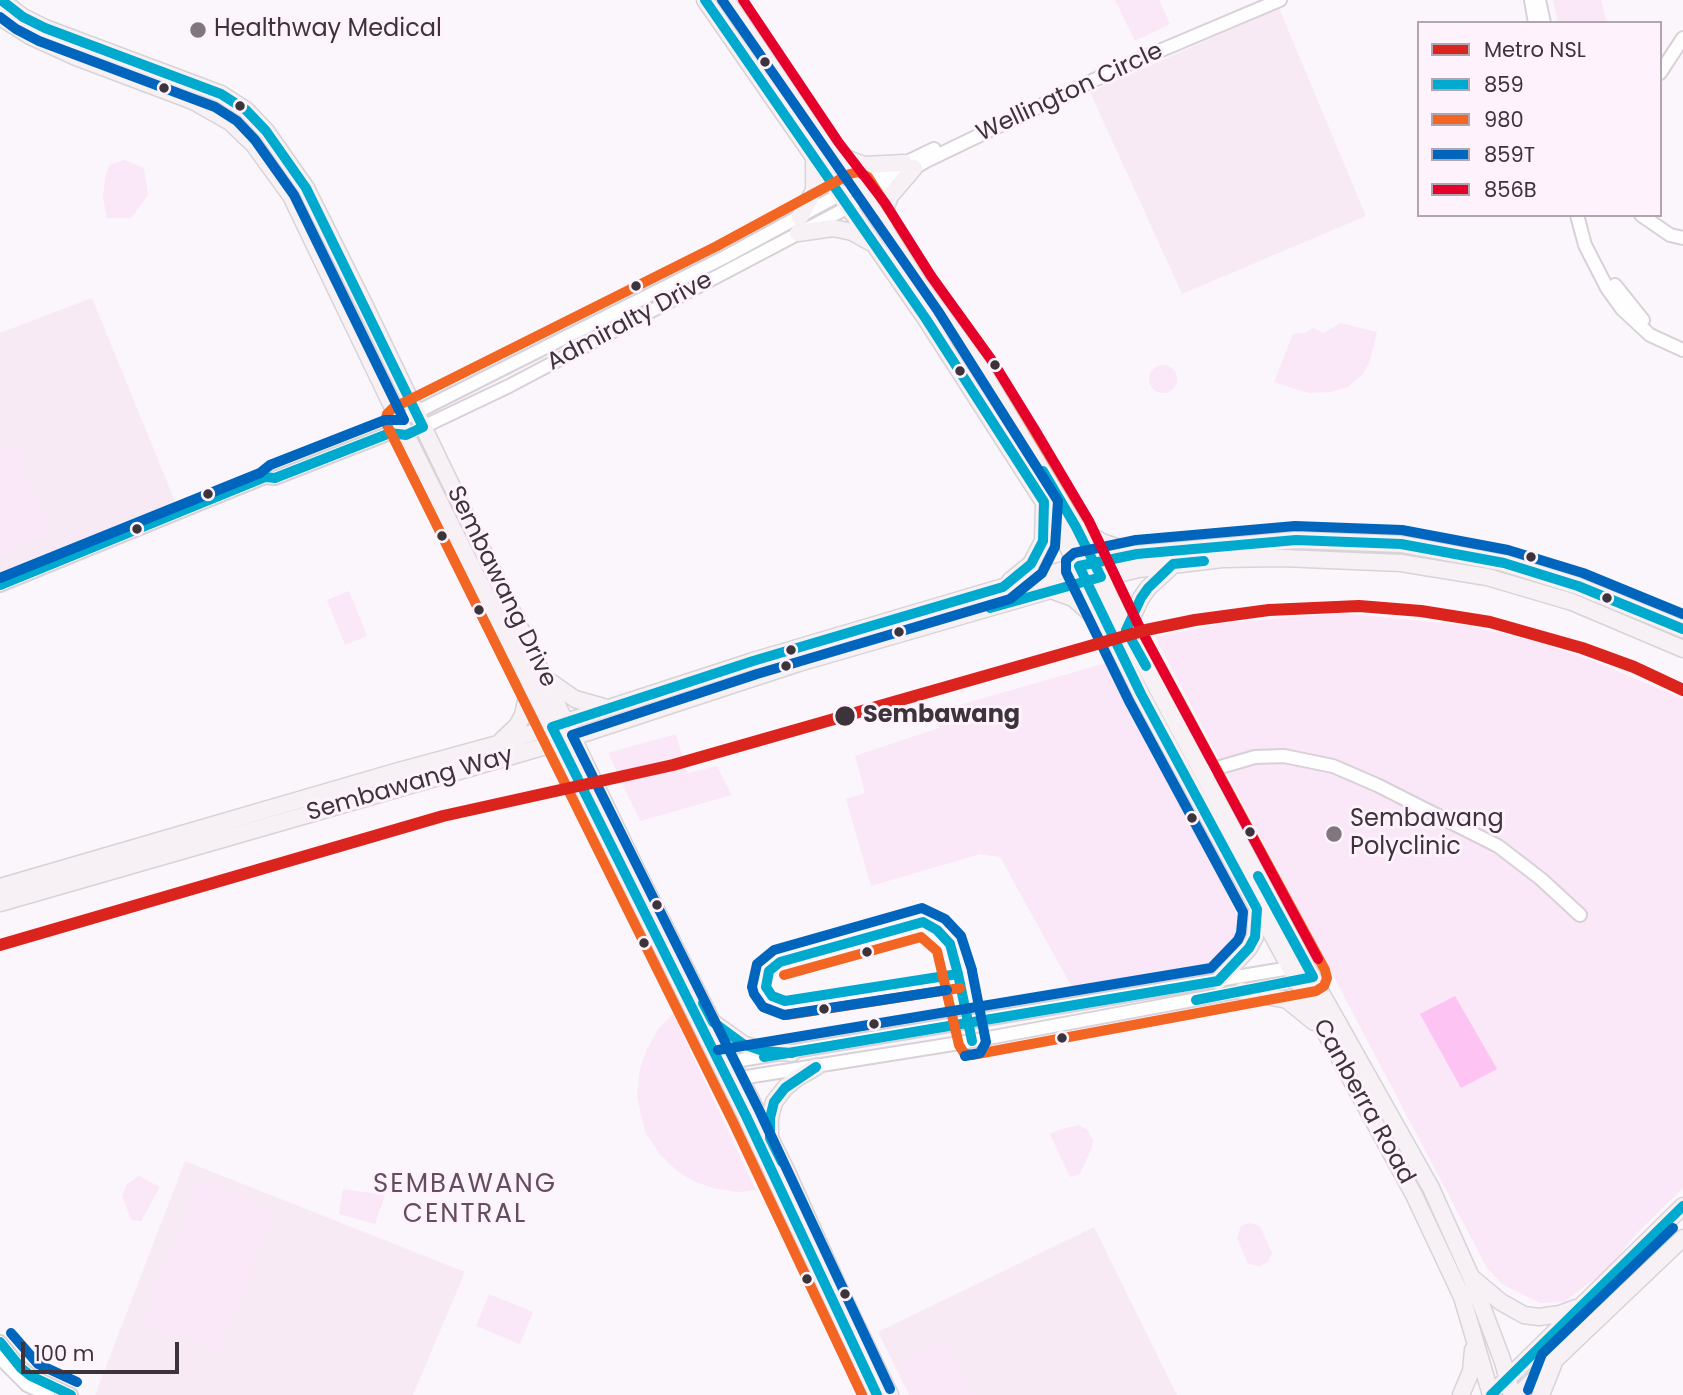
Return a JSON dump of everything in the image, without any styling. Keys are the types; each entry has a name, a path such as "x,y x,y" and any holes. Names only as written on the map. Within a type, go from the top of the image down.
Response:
{"main road":[{"name":"Sembawang Drive","path":"1,0 23,17 45,28 221,94 246,110 266,131 306,188 423,428 537,680 713,1022 726,1063"},
{"name":"Canberra Road","path":"705,0 821,154 860,191 981,369 1076,527 1109,630 1141,694 1293,975 1431,1188 1471,1277 1510,1387"},
{"name":"Canberra Road","path":"726,0 821,154 843,201 926,319 1126,630 1310,971 1331,1034 1414,1195 1462,1297 1490,1394"},
{"name":"Sembawang Drive","path":"0,17 16,30 76,57 193,101 230,122 254,145 291,196 398,430 537,680"},
{"path":"872,244 852,232 799,225 814,190 821,154 864,165 909,165"},
{"path":"885,231 886,207 890,196 909,165"},
{"path":"1003,587 1031,564 1043,541 1044,502"},
{"path":"1076,527 1115,548 1137,554"},
{"path":"1089,571 1137,554 1296,540 1401,544 1504,563 1578,586 1683,629"},
{"path":"1089,571 1222,559 1282,558 1401,563 1487,577 1572,602 1683,649"},
{"path":"1126,630 1141,598 1173,565"},
{"name":"Sembawang Way","path":"0,887 498,744 740,665 1003,587 1089,571"},
{"name":"Sembawang Way","path":"0,903 567,739 799,663 1051,590 1089,571"},
{"path":"1051,590 1073,598 1109,630"},
{"path":"498,744 517,726 537,680 575,699 610,709"},
{"name":"Sembawang Drive","path":"567,739 734,1079 877,1395"},
{"path":"395,772 414,773 422,779 422,783"},
{"path":"1219,981 1249,948 1255,937 1258,909"},
{"path":"1242,991 1287,1000 1331,1034"},
{"path":"713,1022 743,1044 763,1051 792,1053"},
{"path":"770,1138 770,1118 774,1102 797,1078 816,1067"},
{"name":"Sembawang Drive","path":"734,1079 770,1138 890,1395"},
{"path":"1490,1394 1510,1387 1584,1305 1683,1206"},
{"path":"1518,1395 1681,1243"},
{"path":"1471,1277 1501,1302 1524,1315 1539,1317 1560,1314 1584,1305"},
{"path":"1461,1395 1471,1371 1473,1337"},
{"path":"1541,1395 1553,1363"}],"street":[{"name":"Wellington Circle","path":"860,191 1116,62 1263,0"},
{"name":"Wellington Circle","path":"909,165 1119,68 1280,0"},
{"path":"1531,0 1535,21"},
{"path":"1539,0 1544,21"},
{"path":"1662,70 1683,38"},
{"name":"Admiralty Drive","path":"0,593 268,485 275,478 398,430 423,428 516,383 860,191"},
{"path":"1578,217 1585,245 1607,288 1622,309 1650,335 1683,350"},
{"path":"1585,217 1601,262 1613,283 1647,323 1683,342"},
{"path":"1644,217 1670,235 1683,239"},
{"name":"Admiralty Drive","path":"398,430 415,412 723,258 799,225"},
{"name":"Admiralty Drive","path":"0,585 265,477 275,478"},
{"path":"1203,772 1255,757 1284,756 1334,766 1498,846 1541,879 1580,915"},
{"path":"734,1079 972,1041 1242,991 1310,971"},
{"path":"726,1063 1219,981 1293,975"},
{"path":"0,1342 31,1376 71,1395"},
{"path":"0,1358 27,1385 48,1395"}],"shaded area":[{"path":"1115,0 1159,0 1170,24 1135,41"},
{"path":"1553,0 1601,0 1606,21 1558,21"},
{"path":"1279,8 1366,216 1182,294 1090,92"},
{"path":"125,160 144,168 148,195 131,218 107,218 103,198 109,165"},
{"path":"92,298 177,506 0,573 0,333"},
{"path":"1341,323 1377,332 1370,361 1362,375 1348,387 1330,392 1308,393 1274,382 1293,334 1305,333 1313,328 1323,333"},
{"path":"1163,365 1173,369 1177,379 1173,389 1163,393 1153,389 1149,379 1153,369"},
{"path":"16,445 51,532 0,552 0,451"},
{"path":"349,591 367,636 345,645 327,600"},
{"path":"1340,613 1464,625 1537,642 1594,661 1683,699 1683,1188 1640,1230 1605,1271 1564,1302 1540,1303 1502,1284 1487,1268 1155,637 1225,623"},
{"path":"1113,661 1246,933 1220,970 1073,989 1000,857 980,854 871,886 846,799 865,793 855,756 939,728 935,712"},
{"path":"676,734 687,773 717,766 732,795 640,821 608,753"},
{"path":"1455,996 1497,1069 1461,1088 1420,1014"},
{"path":"673,1014 756,1190 738,1192 693,1181 676,1170 658,1152 646,1133 637,1095 640,1069 659,1028"},
{"path":"1079,1125 1088,1130 1093,1141 1080,1174 1070,1177 1050,1134"},
{"path":"185,1161 465,1272 413,1395 95,1395"},
{"path":"139,1176 160,1187 141,1221 131,1220 122,1195 127,1184"},
{"path":"200,1179 277,1210 217,1353 141,1321"},
{"path":"343,1189 385,1195 375,1224 339,1214"},
{"path":"1250,1223 1260,1226 1272,1253 1268,1262 1260,1266 1248,1264 1237,1238 1241,1226"},
{"path":"1094,1227 1177,1395 909,1395 878,1332"},
{"path":"489,1294 533,1312 520,1344 476,1326"},
{"path":"948,1340 976,1395 913,1395 898,1366"}],"metro line":[{"name":"NSL","path":"0,945 443,816 673,765 1146,630 1195,620 1269,610 1359,606 1421,611 1490,622 1582,648 1634,667 1683,690"}],"transit line":[{"name":"859","path":"0,585 265,477 275,478 390,433 406,435 423,427 306,188 266,131 246,110 221,94 45,28 23,17 1,0"},
{"name":"859","path":"705,0 926,319 1044,502 1043,541 1031,564 1003,587 753,661 552,727 746,1116 877,1395"},
{"name":"859T","path":"722,0 938,311 1058,501 1055,547 1042,573 1010,599 757,674 572,735 759,1110 890,1389"},
{"name":"856B","path":"743,0 839,143 885,203 931,276 993,362 1035,430 1089,521 1138,624 1318,959"},
{"name":"859T","path":"0,17 39,41 215,107 237,121 255,140 294,195 404,420 385,420 0,578"},
{"name":"980","path":"784,975 921,937 937,951 959,1045 964,1053 972,1055 1316,991 1324,986 1327,978 1138,624 1088,520 993,362 931,276 868,177 858,172 717,246 393,408 385,421 733,1122 862,1395"},
{"name":"859","path":"990,608 1101,577 1043,471"},
{"name":"859T","path":"718,1050 1211,968 1238,940 1243,912 1129,701 1066,572 1066,560 1074,553 1136,540 1295,526 1402,530 1508,550 1583,573 1683,614"},
{"name":"859","path":"764,1057 1218,981 1249,948 1255,937 1257,909 1141,694 1079,566 1137,554 1296,540 1401,544 1504,563 1578,586 1683,629"},
{"name":"859","path":"1146,666 1126,630 1141,598 1173,564 1204,561"},
{"name":"859","path":"1196,1000 1313,977 1258,876"},
{"name":"859T","path":"947,990 784,1015 763,1007 752,987 757,964 774,950 922,908 945,919 961,936 972,970"},
{"name":"859","path":"923,922 937,930 950,944 958,974 785,1001 772,996 766,987 769,971 780,962 923,922"},
{"name":"859T","path":"965,1056 980,1053 986,1042 972,971"},
{"name":"859","path":"958,974 972,1041"},
{"name":"980","path":"787,1015 960,988"},
{"name":"859","path":"703,1003 713,1022 743,1044 763,1051 792,1053"},
{"name":"859","path":"782,1162 770,1138 770,1118 774,1102 785,1088 816,1067"},
{"name":"859","path":"1491,1395 1683,1206"},
{"name":"859T","path":"1528,1390 1542,1354 1673,1228"},
{"name":"859T","path":"11,1333 38,1364 77,1382"},
{"name":"859","path":"0,1342 31,1376 71,1395"}],"place":[{"name":"Healthway Medical","path":"198,30"},
{"name":"Sembawang","path":"845,716"},
{"name":"Sembawang Polyclinic","path":"1334,834"}],"district":[{"name":"SEMBAWANG CENTRAL","path":"465,1200"}]}
